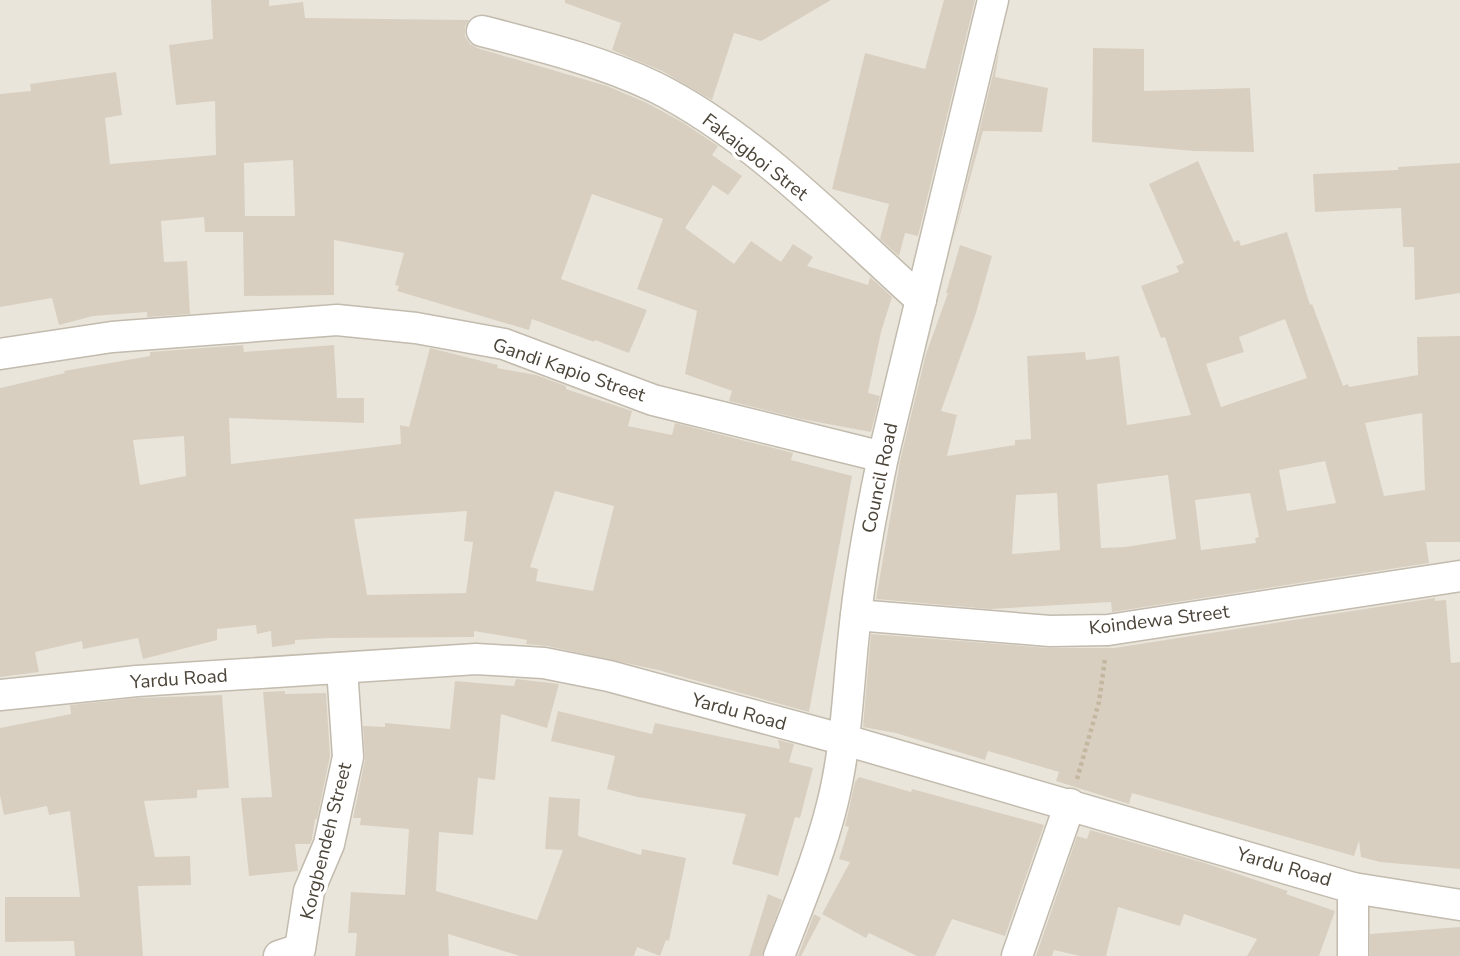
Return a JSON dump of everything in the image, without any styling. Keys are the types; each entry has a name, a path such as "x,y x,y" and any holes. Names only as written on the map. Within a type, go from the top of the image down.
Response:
{"street":[{"name":"Council Road","path":"779,956 832,805 845,740 856,615 868,528 993,0"},
{"name":"Fakaigboi Stret","path":"482,31 597,64 654,87 697,111 732,133 773,167 921,300"},
{"name":"Gandi Kapio Street","path":"0,354 112,337 337,320 416,328 504,344 653,400 883,457"},
{"name":"Koindewa Street","path":"856,615 1050,631 1108,630 1460,576"},
{"name":"Yardu Road","path":"0,695 137,681 476,659 544,663 609,676 845,740 1353,888 1460,905"},
{"name":"Korgbendeh Street","path":"279,956 300,950 309,891 329,844 348,757 342,668"},
{"path":"1017,956 1070,804"},
{"path":"1353,888 1353,956"}],"path":[{"path":"1070,804 1099,702 1108,630"}],"shaded area":[{"path":"0,0 1460,0 1460,956 0,956"}],"building":[{"path":"211,0 269,0 269,6 303,2 305,18 469,20 465,27 465,36 470,44 477,48 607,86 682,122 718,146 712,155 742,176 728,195 713,185 685,228 734,264 751,241 781,262 793,244 813,257 807,266 868,285 870,277 892,297 881,332 868,393 880,396 871,432 801,419 729,401 732,391 685,374 697,311 637,289 663,219 592,194 561,279 647,310 629,353 532,319 529,330 397,291 399,286 395,285 404,253 334,240 334,295 244,296 243,232 205,232 204,217 161,221 164,262 187,261 190,314 147,317 147,312 93,316 59,325 52,298 0,307 0,94 31,91 30,84 116,72 122,115 105,118 110,164 216,155 215,101 176,105 169,45 213,39","holes":["293,160 295,216 245,216 244,163"]},
{"path":"565,0 831,0 761,41 734,33 712,100 662,71 612,50 621,23 565,3"},
{"path":"944,0 975,0 918,236 905,233 899,256 880,239 889,204 832,189 865,53 925,69"},
{"path":"1000,45 995,77 1048,88 1042,132 983,131 952,244"},
{"path":"1093,48 1144,49 1144,91 1250,88 1254,152 1194,151 1092,142"},
{"path":"1198,161 1234,242 1239,240 1241,246 1287,232 1310,305 1312,304 1343,386 1418,375 1417,337 1460,336 1460,542 1426,542 1429,563 1112,612 1111,602 990,609 876,599 900,461 926,354 948,293 960,245 992,256 975,316 941,411 957,415 947,456 1015,445 1015,440 1031,439 1027,356 1085,352 1086,360 1119,356 1127,425 1191,415 1165,337 1161,338 1141,286 1179,272 1176,266 1184,263 1149,184","holes":["1285,319 1307,378 1221,407 1206,364 1244,352 1239,337","1422,413 1425,490 1384,496 1365,423","1325,461 1336,503 1287,511 1279,470","1168,475 1176,539 1101,548 1097,484","1057,493 1060,550 1012,554 1016,495","1250,493 1259,537 1255,538 1256,543 1201,550 1195,500"]},
{"path":"1460,163 1460,293 1415,300 1414,247 1403,247 1401,208 1315,212 1313,174 1398,170 1398,167"},
{"path":"243,345 244,352 334,345 337,398 364,398 364,423 229,418 231,464 401,444 400,425 409,427 430,348 498,365 497,368 536,375 566,386 566,389 632,411 628,426 672,435 675,423 793,453 791,460 852,476 809,712 658,670 526,644 527,640 474,631 474,637 329,638 295,640 295,644 272,647 271,631 257,634 256,625 217,629 217,640 143,659 138,638 83,649 82,641 35,652 39,672 0,677 0,388 65,373 64,371 150,356 150,352","holes":["184,436 186,476 140,485 133,440","555,491 614,506 593,591 536,581 538,569 530,567","467,511 464,541 473,542 466,593 367,595 354,519"]},
{"path":"1435,598 1435,601 1446,600 1451,663 1460,662 1460,869 1380,862 1361,857 1359,841 1354,856 1132,793 1129,804 1056,781 1059,772 988,751 985,760 896,733 863,727 871,634 1049,648 1114,648"},
{"path":"516,679 559,684 547,728 501,714 495,780 478,778 473,835 439,832 436,891 537,920 563,850 545,849 549,797 580,799 578,836 641,855 642,849 686,858 669,941 666,940 660,956 637,947 634,956 520,956 448,934 449,956 355,956 357,933 348,933 351,892 405,895 409,829 360,825 361,818 353,818 365,760 363,726 385,727 385,723 450,729 455,681 514,686"},
{"path":"285,691 285,694 326,693 330,756 312,839 310,844 295,844 298,871 249,876 241,798 272,797 263,692"},
{"path":"222,695 229,788 197,790 197,798 144,801 155,857 190,856 191,885 138,886 143,956 75,956 74,941 5,942 5,897 80,897 70,811 49,815 47,806 4,815 0,795 0,728 71,714 70,705 138,698"},
{"path":"558,711 652,734 655,723 780,749 778,740 794,744 789,762 813,768 800,818 795,817 778,876 732,864 746,814 637,797 607,789 615,756 551,741"},
{"path":"859,777 1044,825 1005,936 952,919 935,956 917,956 869,933 866,938 822,914 850,862 839,859 849,827 845,826 855,782"},
{"path":"1090,830 1205,863 1288,891 1286,894 1335,911 1319,956 1247,956 1257,939 1184,914 1180,926 1118,907 1106,956 1080,956 1054,950 1052,956 1036,956 1077,836 1087,839"},
{"path":"768,894 782,900 762,956 749,956"},
{"path":"814,914 821,918 801,956 798,956"},
{"path":"1460,927 1460,956 1370,956 1370,934"}]}
